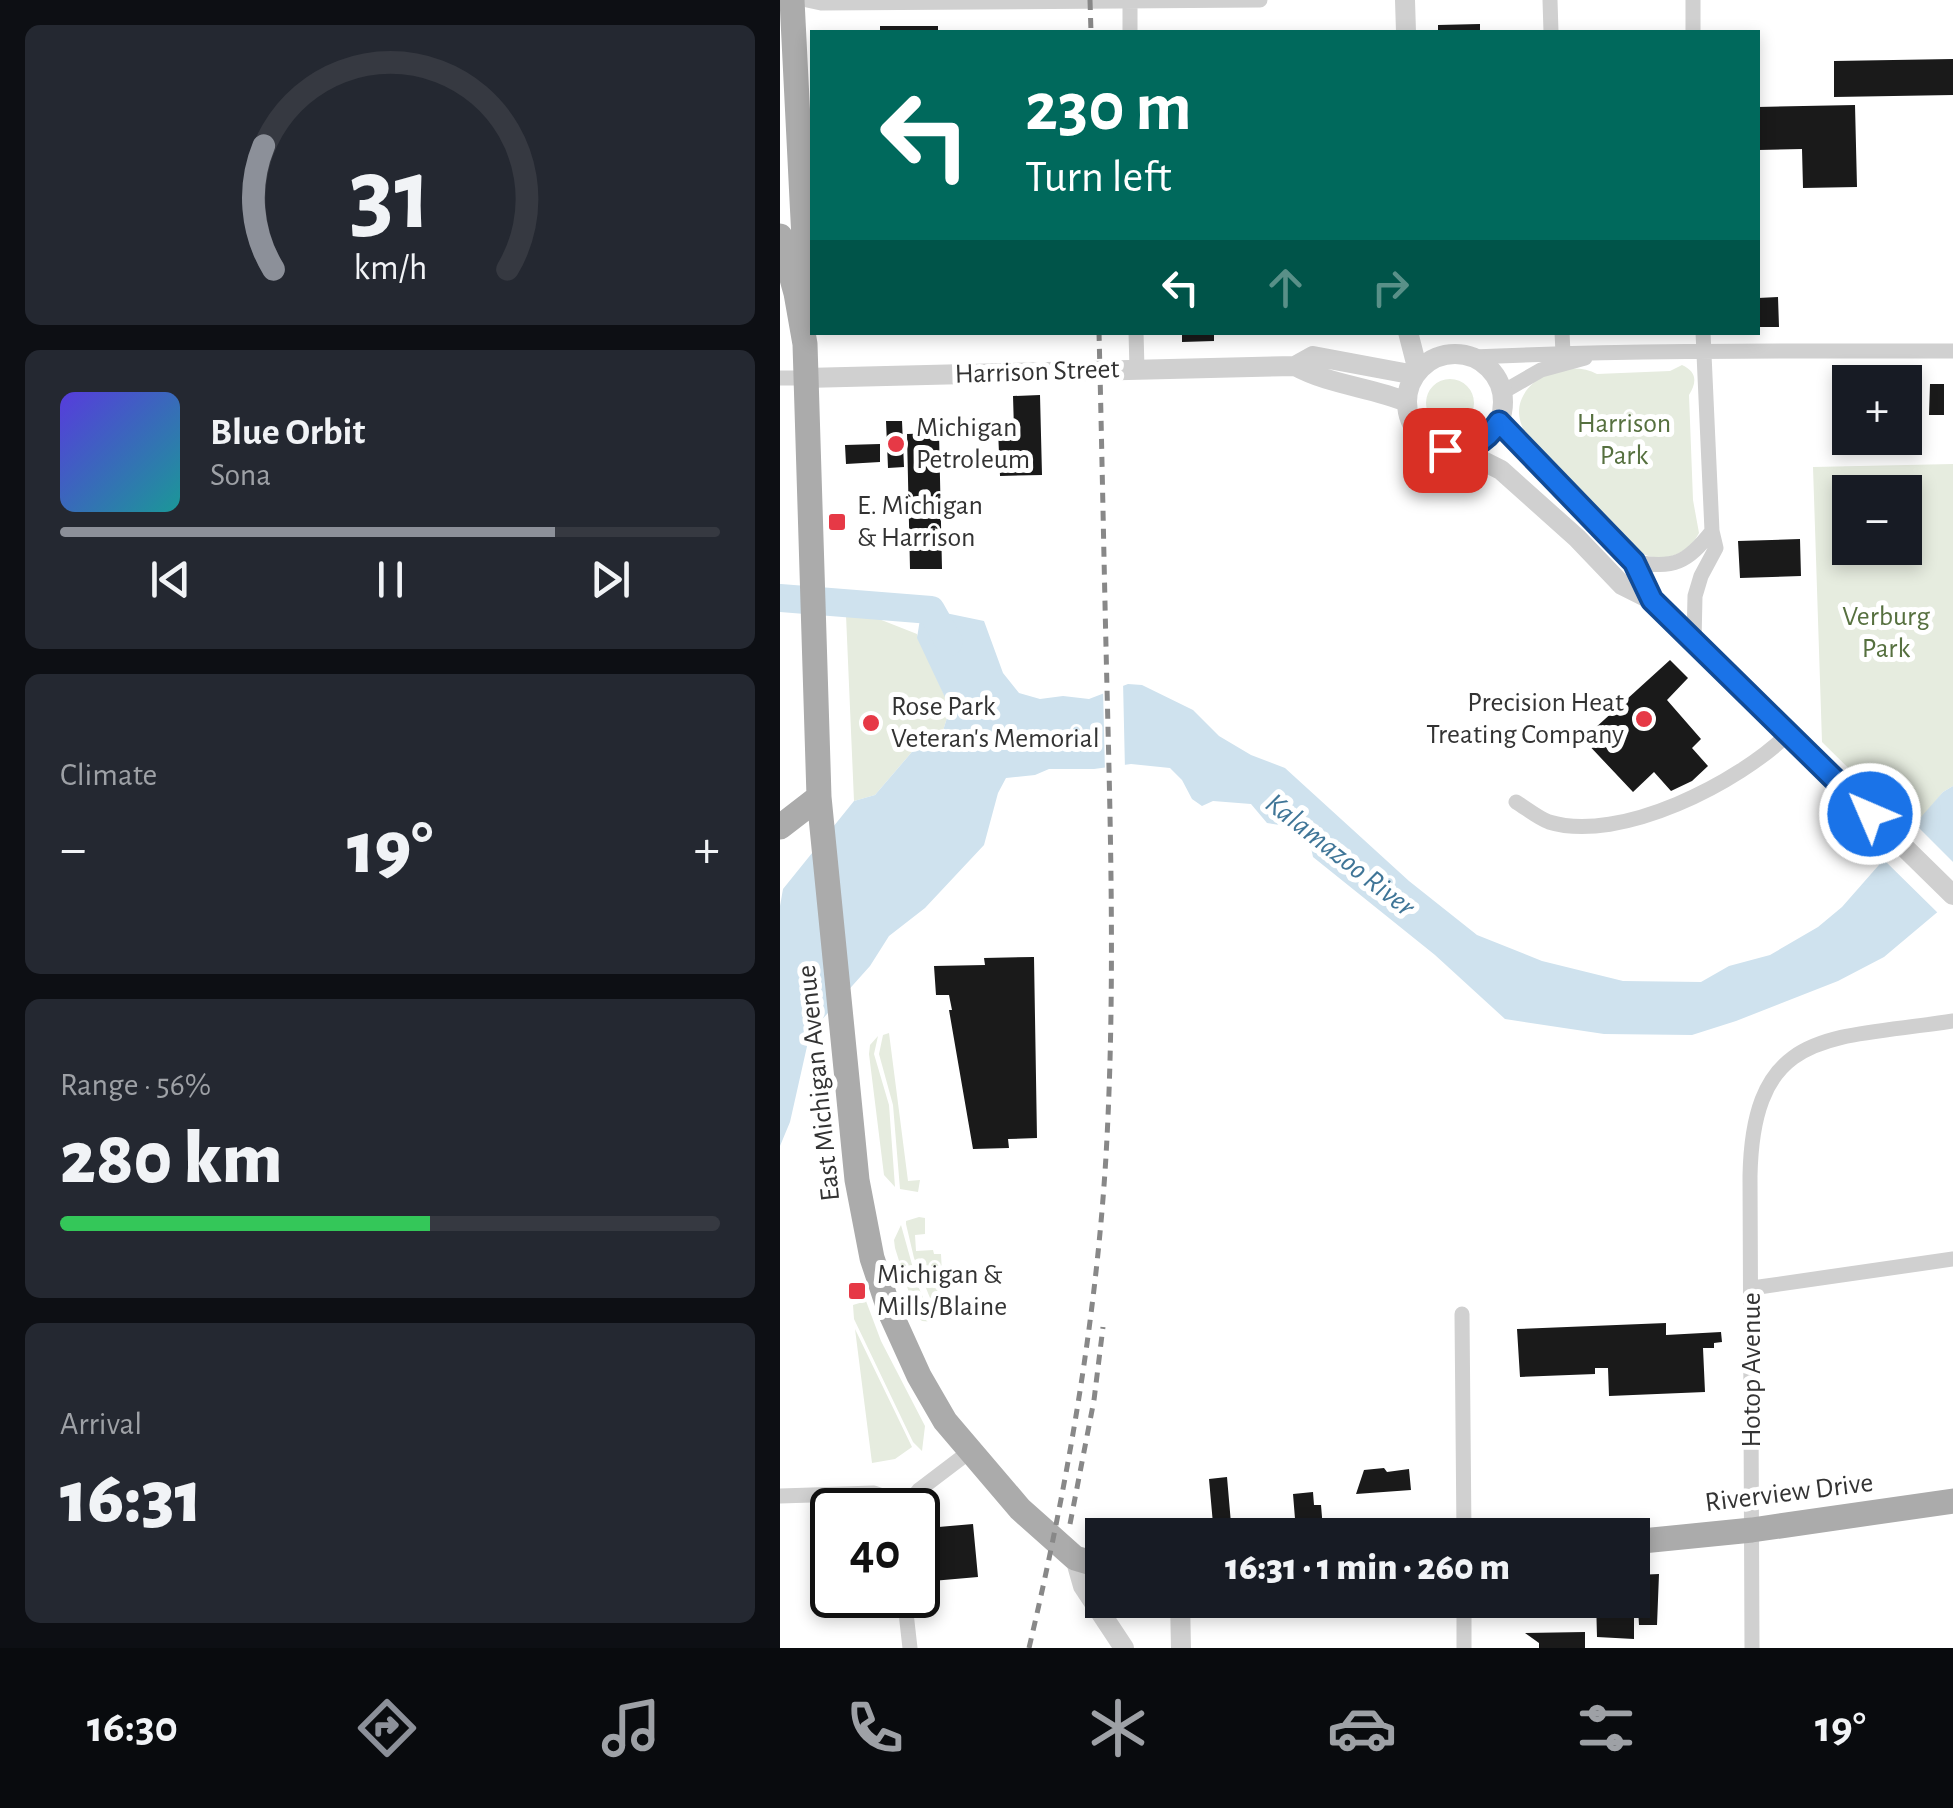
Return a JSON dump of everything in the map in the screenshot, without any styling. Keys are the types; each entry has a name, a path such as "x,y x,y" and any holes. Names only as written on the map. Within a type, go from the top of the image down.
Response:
{"main road":[{"path":"792,0 808,269 805,344"},
{"name":"East Michigan Avenue","path":"780,236 805,344 792,378 811,565 819,802 857,1180 872,1258 890,1312 919,1376 946,1422 1020,1509 1076,1558"},
{"path":"780,827 819,802"},
{"name":"Riverview Drive","path":"1650,1540 1953,1501"},
{"path":"1076,1558 1085,1561"}],"street":[{"path":"808,0 1260,0"},
{"path":"1406,0 1406,30"},
{"path":"1550,0 1551,30"},
{"path":"1692,0 1694,30"},
{"path":"1130,1 1130,30"},
{"path":"1136,335 1137,369"},
{"path":"1409,335 1417,373 1407,402 1410,418 1430,443 1445,450 1461,450 1490,436 1499,422 1502,393 1496,377 1465,356 1448,335"},
{"path":"1562,335 1562,353"},
{"path":"1694,642 1695,596 1716,548 1702,335"},
{"path":"1417,373 1442,356 1953,351"},
{"name":"Harrison Street","path":"792,378 1295,366 1313,356 1417,373"},
{"path":"1502,393 1541,370 1588,356"},
{"name":"Harrison Street","path":"1295,366 1321,380 1381,392 1407,402"},
{"path":"1499,422 1634,562 1652,600"},
{"path":"1461,450 1501,470 1577,538 1622,585 1652,600 1953,895"},
{"path":"1634,562 1655,566 1683,560 1696,552 1712,531"},
{"path":"1516,802 1547,822 1561,824 1613,823 1641,817 1664,811 1707,790 1788,734"},
{"name":"Hotop Avenue","path":"1752,1648 1751,1152 1762,1094 1788,1060 1818,1044 1953,1021"},
{"path":"1752,1288 1953,1260"},
{"path":"1462,1314 1464,1518"},
{"path":"922,1488 970,1452"},
{"path":"780,1496 810,1495"},
{"path":"1076,1558 1083,1586 1124,1648"},
{"path":"907,1618 910,1648"},
{"path":"1180,1618 1181,1648"},
{"path":"1464,1618 1464,1648"}],"green space":[{"name":"Harrison Park","path":"1682,365 1694,378 1689,395 1693,500 1699,533 1679,553 1652,557 1634,549 1526,434 1520,403 1538,380 1567,369 1597,374 1670,371"},
{"path":"1450,379 1467,386 1474,403 1467,420 1450,427 1433,420 1426,403 1433,386"},
{"name":"Verburg Park","path":"1953,464 1953,786 1943,792 1912,831 1822,742 1813,467"},
{"path":"856,610 917,634 950,708 942,734 923,739 875,795 854,801 846,615"},
{"path":"889,1033 908,1181 920,1180 918,1192 900,1189 893,1105 879,1054 883,1035"},
{"path":"878,1036 874,1054 889,1105 895,1187 884,1175 869,1054 870,1045"},
{"path":"925,1218 925,1234 915,1235 916,1251 933,1250 934,1254 941,1254 944,1312 938,1318 914,1258 906,1224"},
{"path":"901,1225 918,1286 934,1322 922,1321 916,1315 895,1248"},
{"path":"866,1301 881,1341 925,1426 922,1451 913,1442 854,1319 853,1305"},
{"path":"855,1329 912,1447 895,1459 872,1463"}],"water":[{"name":"Kalamazoo River","path":"931,610 984,621 1003,673 1019,693 1040,699 1089,699 1128,684 1142,685 1193,710 1219,736 1251,755 1285,768 1409,881 1477,935 1542,961 1623,981 1701,982 1729,966 1770,955 1818,927 1842,907 1943,792 1953,786 1953,899 1884,957 1838,981 1736,1021 1692,1035 1604,1034 1505,1019 1435,955 1313,857 1309,838 1292,827 1267,823 1251,804 1213,801 1202,806 1192,799 1170,768 1131,764 1049,769 1035,775 1006,778 984,845 925,908 889,936 870,966 810,1033 790,1122 780,1146 783,889 854,801 875,795 923,739 942,734 950,708 917,638 920,619"}],"pier":[{"path":"1123,681 1125,770 1105,773 1103,688"},
{"path":"1913,822 1953,862 1953,906 1941,916 1880,856"}],"building":[{"path":"1480,24 1480,30 1438,30 1438,25"},
{"path":"880,26 938,26 938,30 880,30"},
{"path":"1953,59 1953,95 1834,97 1834,61"},
{"path":"1855,105 1857,187 1803,188 1802,149 1760,150 1760,107"},
{"path":"1778,297 1779,327 1760,327 1760,298"},
{"path":"1182,335 1214,335 1214,341 1182,342"},
{"path":"1930,384 1944,384 1944,415 1929,415"},
{"path":"1040,395 1042,475 1000,476 998,430 1014,430 1013,396"},
{"path":"886,421 902,421 904,467 888,468"},
{"path":"939,433 942,569 910,569 907,434"},
{"path":"880,444 880,462 846,464 845,445"},
{"path":"1800,539 1801,576 1740,578 1738,541"},
{"name":"Precision Heat Treating Company","path":"1670,660 1688,678 1667,700 1701,739 1692,748 1708,766 1692,781 1671,791 1654,772 1633,792 1583,739"},
{"path":"1034,957 1037,1138 1008,1139 1009,1148 973,1149 949,995 936,995 934,966 985,965 984,958"},
{"path":"1666,1323 1666,1335 1721,1332 1722,1342 1714,1343 1714,1348 1703,1348 1705,1392 1609,1396 1608,1368 1595,1368 1595,1374 1520,1377 1517,1329"},
{"path":"1384,1468 1387,1472 1409,1469 1411,1490 1356,1494 1364,1470"},
{"path":"1227,1477 1231,1518 1212,1518 1209,1479"},
{"path":"1313,1492 1314,1505 1321,1505 1322,1518 1295,1518 1293,1494"},
{"path":"973,1524 978,1577 940,1580 940,1527"},
{"path":"1650,1574 1659,1574 1657,1625 1639,1625 1639,1618 1650,1618"},
{"path":"1596,1618 1634,1618 1634,1639 1597,1637"},
{"path":"1585,1632 1585,1648 1539,1648 1539,1643 1525,1633"}],"waterway":[{"path":"780,598 931,610 949,642"}],"railway":[{"path":"1090,0 1091,30"},
{"path":"1029,1648 1078,1404 1106,1156 1111,922 1099,335"},
{"path":"1070,1524 1094,1400 1103,1327"}],"place":[{"name":"Michigan Petroleum","path":"896,444"},
{"name":"E. Michigan & Harrison","path":"837,522"},
{"name":"Precision Heat Treating Company","path":"1644,719"},
{"name":"Rose Park Veteran's Memorial","path":"871,723"},
{"name":"Michigan & Mills/Blaine","path":"857,1291"}],"route":[{"path":"1445,450 1477,445 1490,436 1499,422 1634,562 1652,600 1870,814"}]}
